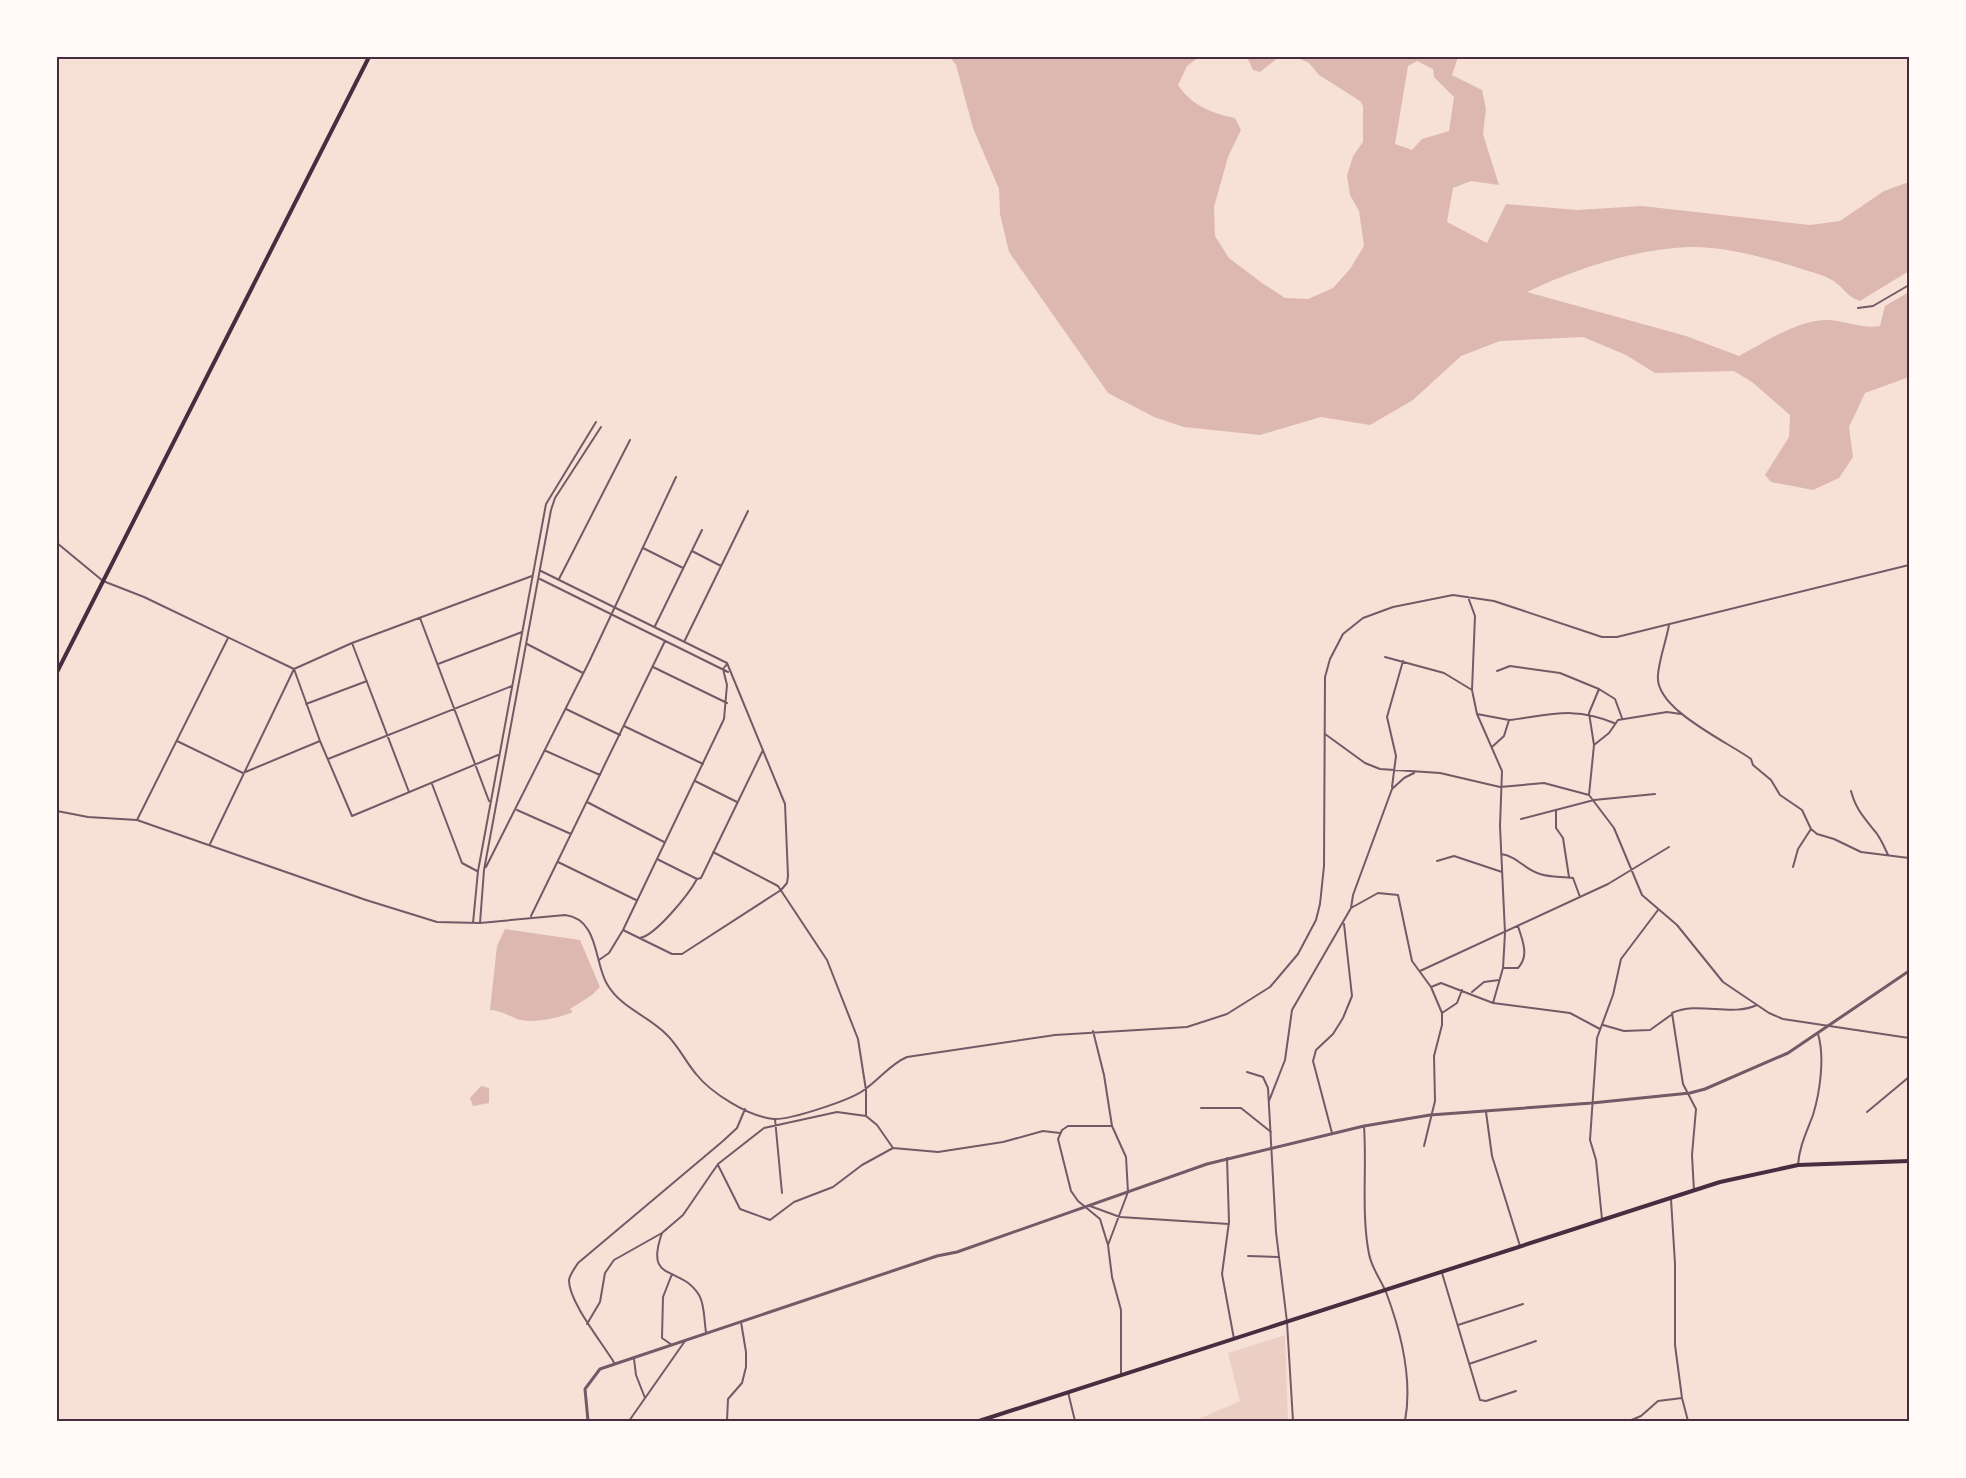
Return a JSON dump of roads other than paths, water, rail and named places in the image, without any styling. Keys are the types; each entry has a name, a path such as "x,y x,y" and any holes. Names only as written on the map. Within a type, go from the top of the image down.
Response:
{"main road":[{"path":"57,672 369,57"},
{"path":"979,1421 1441,1271 1759,1171 1798,1165 1909,1161"}],"street":[{"path":"1858,308 1873,306 1909,285"},
{"path":"473,923 478,871 498,754 549,495 596,422"},
{"path":"480,923 484,870 555,498 601,428"},
{"path":"559,579 630,440"},
{"path":"484,870 546,751 676,477"},
{"path":"684,641 748,511"},
{"path":"655,626 702,530"},
{"path":"57,543 103,581 144,597 294,669 320,741 352,816 477,766 498,754"},
{"path":"642,548 683,568"},
{"path":"692,551 721,566"},
{"path":"57,810 88,817 137,820 386,907 437,922 480,923 531,916 565,915 576,918 588,931 602,974 615,995 630,1009 666,1033 696,1075 717,1094 745,1109 775,1119 847,1101 866,1090 895,1063 907,1057 1093,1031 1173,1028 1202,1024 1254,999 1286,970 1309,937 1320,904 1324,866 1325,677 1329,659 1343,634 1350,626 1374,612 1438,597 1468,597 1494,601 1602,637 1617,637 1909,565"},
{"path":"541,571 727,663"},
{"path":"210,844 294,669 352,644 532,576"},
{"path":"540,579 729,672"},
{"path":"1468,597 1474,616 1473,690 1477,714 1502,771 1500,787 1505,933 1503,968 1493,1003"},
{"path":"420,618 490,803"},
{"path":"1669,625 1657,677 1668,699 1681,714 1751,759 1753,765 1771,780 1780,795 1802,810 1811,829 1817,834 1834,838 1862,852 1909,858"},
{"path":"438,664 522,632"},
{"path":"137,820 228,638"},
{"path":"531,916 665,641"},
{"path":"352,644 410,793"},
{"path":"527,644 583,674"},
{"path":"1385,657 1444,673 1473,690"},
{"path":"1269,1101 1285,1060 1292,1010 1351,908 1353,895 1392,789 1396,771 1396,756 1387,717 1403,662"},
{"path":"599,960 609,953 623,930 724,719 727,703 723,669 727,663"},
{"path":"623,930 672,954 682,954 781,890 788,876 787,811 727,663"},
{"path":"1497,671 1510,666 1551,671 1599,689 1615,699 1622,718"},
{"path":"653,667 727,703"},
{"path":"306,704 367,681"},
{"path":"328,759 512,686"},
{"path":"1589,795 1594,745 1589,714 1599,689"},
{"path":"566,709 620,735"},
{"path":"1477,714 1509,720 1557,712 1589,714 1615,723"},
{"path":"1594,745 1622,718 1667,712 1681,714"},
{"path":"1492,747 1504,736 1509,720"},
{"path":"624,726 703,764"},
{"path":"1325,734 1365,763 1380,769 1462,776 1500,787 1544,783 1589,795 1614,828 1642,895 1682,931 1718,977 1757,1005 1784,1019 1827,1028 1909,1038"},
{"path":"176,741 243,772 320,741"},
{"path":"640,938 651,934 670,911 684,901 697,879 701,878 763,750"},
{"path":"546,751 600,775"},
{"path":"1392,789 1404,778 1416,772"},
{"path":"694,781 737,802"},
{"path":"432,784 462,863 478,871"},
{"path":"1851,791 1855,807 1874,830 1889,856"},
{"path":"1521,819 1594,800 1655,794"},
{"path":"587,802 665,843"},
{"path":"517,810 571,834"},
{"path":"1556,811 1556,828 1563,838 1569,877"},
{"path":"1793,867 1798,849 1811,829"},
{"path":"1420,971 1608,884 1668,847"},
{"path":"713,852 778,886 827,960 858,1039 866,1090 866,1116"},
{"path":"1502,854 1514,858 1540,875 1574,878 1580,897"},
{"path":"1437,861 1454,856 1502,872"},
{"path":"657,859 697,879"},
{"path":"558,862 637,900"},
{"path":"1351,908 1378,893 1398,895 1412,961 1431,987 1442,1013 1442,1025 1434,1056 1435,1097 1424,1146"},
{"path":"1602,1220 1596,1160 1590,1140 1595,1052 1621,959 1658,910"},
{"path":"1332,1133 1313,1061 1316,1050 1333,1034 1343,1018 1352,996 1343,922"},
{"path":"1503,968 1518,968 1524,959 1524,948 1518,926"},
{"path":"588,1421 585,1389 600,1369 937,1256 957,1252 1227,1158 1364,1126 1430,1115 1690,1093 1761,1066 1818,1034 1909,970"},
{"path":"1472,993 1484,982 1499,980"},
{"path":"1431,987 1441,983 1493,1003 1564,1011 1600,1029"},
{"path":"1442,1013 1457,1003 1462,990"},
{"path":"1603,1025 1623,1031 1650,1030 1675,1012 1699,1008 1745,1008 1757,1005"},
{"path":"1671,1016 1683,1084 1690,1093 1696,1109 1692,1155 1694,1191"},
{"path":"1093,1031 1104,1075 1112,1126 1126,1158 1128,1192 1108,1245"},
{"path":"1798,1165 1800,1151 1815,1104 1822,1052 1818,1034"},
{"path":"1247,1072 1263,1077 1267,1082 1273,1148 1278,1257 1287,1322 1293,1421"},
{"path":"1867,1112 1909,1077"},
{"path":"1201,1108 1241,1108 1271,1132"},
{"path":"615,1364 587,1324 571,1290 569,1280 578,1263 723,1141 736,1128 745,1109"},
{"path":"587,1324 600,1302 604,1273 614,1260 662,1233 690,1208 718,1164 764,1128 837,1112 866,1116 878,1125 893,1148"},
{"path":"1486,1112 1492,1156 1520,1246"},
{"path":"775,1119 782,1193"},
{"path":"1112,1126 1068,1126 1060,1133 1059,1146 1071,1191 1100,1219 1108,1245 1112,1277 1121,1310 1121,1376"},
{"path":"1364,1126 1367,1237 1374,1270 1385,1289 1398,1329 1408,1379 1409,1400 1405,1421"},
{"path":"718,1164 740,1209 748,1215 770,1220 795,1202 833,1187 862,1165 893,1148 938,1152 1003,1142 1043,1131 1060,1133"},
{"path":"1227,1158 1229,1224 1222,1274 1234,1339"},
{"path":"1671,1199 1675,1264 1674,1320 1682,1398 1688,1421"},
{"path":"1087,1206 1120,1217 1229,1224"},
{"path":"662,1233 656,1260 659,1267 682,1279 699,1295 707,1334"},
{"path":"1248,1256 1278,1257"},
{"path":"1441,1271 1480,1401 1516,1391"},
{"path":"672,1274 663,1297 662,1338 673,1345"},
{"path":"1457,1325 1524,1304"},
{"path":"727,1421 728,1399 742,1383 746,1367 741,1322"},
{"path":"629,1421 685,1341"},
{"path":"1469,1364 1536,1341"},
{"path":"634,1359 636,1375 645,1398"},
{"path":"1068,1392 1075,1421"},
{"path":"1629,1421 1641,1416 1658,1401 1682,1398"}]}
